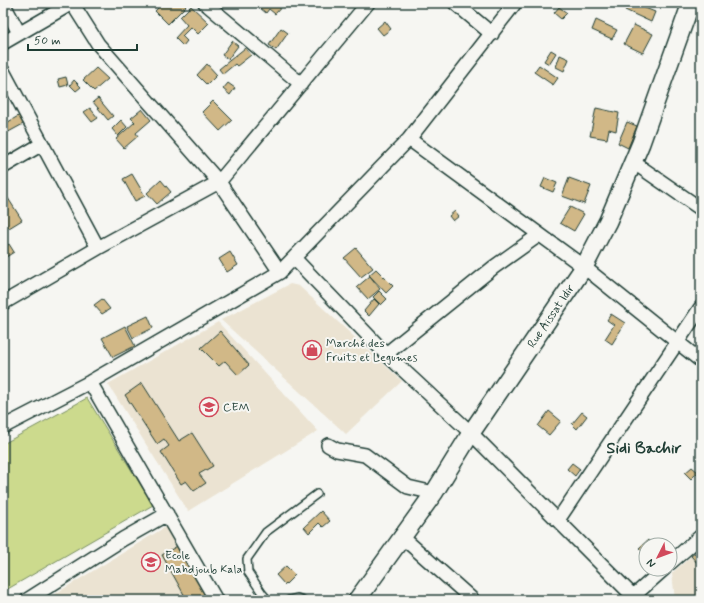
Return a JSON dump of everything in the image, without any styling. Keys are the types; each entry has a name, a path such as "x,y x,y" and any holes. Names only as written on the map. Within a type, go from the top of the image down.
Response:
{"street":[{"path":"3,3 19,33"},
{"path":"3,43 72,3 98,44 219,182 280,272"},
{"path":"3,303 98,248 219,182 368,3"},
{"path":"454,3 492,34"},
{"path":"3,427 90,382 280,272 409,139 515,3"},
{"name":"Rue Aissat Idir","path":"357,600 434,493 471,433 584,267 608,221 633,162 691,3"},
{"path":"209,4 301,84"},
{"path":"3,71 98,248"},
{"path":"409,139 584,267 701,361"},
{"path":"3,167 42,144"},
{"path":"633,162 701,209"},
{"path":"386,354 494,267 539,235"},
{"path":"294,258 386,354 471,433 634,599 656,577"},
{"path":"558,520 701,308"},
{"path":"90,382 216,600"},
{"path":"328,445 337,450 365,455 408,487 434,493"},
{"path":"27,600 123,539 167,514"},
{"path":"402,536 472,600"},
{"path":"678,556 701,536"}],"lane":[{"path":"268,600 262,594 248,572 247,559 266,532 317,494"},
{"path":"289,600 297,598 303,600"}],"shaded area":[{"name":"Marché des Fruits et Legumes","path":"290,284 299,286 402,381 346,434 221,320"},
{"name":"CEM","path":"218,322 318,431 188,511 108,384"},
{"name":"Ecole Mahdjoub Kala","path":"172,523 216,600 45,600"},
{"path":"701,548 701,600 675,600 672,577 678,577 678,568"}],"green space":[{"path":"87,398 153,505 6,590 3,585 3,444"}],"building":[{"path":"163,3 184,3 186,6 168,24 155,11"},
{"path":"254,3 285,3 275,14 269,9 266,13"},
{"path":"628,3 633,3 655,12 651,22 625,10"},
{"path":"191,6 209,23 198,34 191,27 182,36 187,41 183,46 175,38 187,25 180,17"},
{"path":"559,7 567,13 561,19 554,13"},
{"path":"596,20 617,30 612,39 592,30"},
{"path":"385,21 391,29 383,35 377,28"},
{"path":"634,25 653,34 643,53 624,44"},
{"path":"281,28 288,33 276,50 269,45"},
{"path":"232,41 238,46 228,59 222,55"},
{"path":"245,48 251,55 237,66 235,64 223,74 219,69"},
{"path":"551,50 556,53 549,64 544,61"},
{"path":"560,55 569,59 564,71 556,67"},
{"path":"207,64 217,75 207,85 197,75"},
{"path":"539,65 558,78 553,85 534,72"},
{"path":"96,68 108,79 94,91 83,80"},
{"path":"66,77 68,85 60,87 58,79"},
{"path":"74,80 81,87 76,91 70,85"},
{"path":"228,83 235,88 230,95 223,89"},
{"path":"98,98 113,116 108,120 93,102"},
{"path":"213,101 232,120 220,131 202,112"},
{"path":"90,108 98,118 92,122 84,112"},
{"path":"596,108 619,113 616,131 609,129 607,139 590,136"},
{"path":"142,109 151,120 136,133 138,136 124,148 116,139 135,122 131,118"},
{"path":"20,115 25,123 3,135 3,125"},
{"path":"121,120 127,127 118,136 112,129"},
{"path":"627,122 637,126 628,148 618,143"},
{"path":"132,174 145,196 135,201 123,179"},
{"path":"545,178 557,183 553,192 541,187"},
{"path":"569,178 591,186 584,204 562,196"},
{"path":"161,180 171,192 157,204 147,193"},
{"path":"4,192 22,220 9,228 3,219"},
{"path":"570,207 584,214 574,231 560,223"},
{"path":"455,211 459,216 453,221 449,216"},
{"path":"9,244 14,252 3,259 3,248"},
{"path":"356,248 373,268 361,277 344,258"},
{"path":"230,252 238,265 227,272 219,259"},
{"path":"376,269 393,286 386,293 369,275"},
{"path":"370,276 380,289 368,299 357,287"},
{"path":"379,291 387,299 381,305 373,297"},
{"path":"102,299 110,309 102,314 94,305"},
{"path":"374,299 379,304 369,316 364,311"},
{"path":"611,314 625,323 612,344 605,339 614,325 607,320"},
{"path":"148,316 153,328 133,338 127,326"},
{"path":"125,326 135,346 113,357 102,338"},
{"path":"220,331 249,365 238,375 225,361 219,366 201,348"},
{"path":"142,383 179,441 192,433 213,466 199,474 206,483 194,491 186,481 181,484 161,452 169,446 164,439 157,444 125,395"},
{"path":"549,411 561,421 549,435 538,426"},
{"path":"582,412 587,416 577,429 572,424"},
{"path":"572,463 580,469 575,476 567,469"},
{"path":"692,467 698,472 691,479 685,473"},
{"path":"321,511 330,521 323,527 319,523 309,533 304,527"},
{"path":"179,545 210,600 187,600 162,555"},
{"path":"701,548 701,563 699,565 691,556"},
{"path":"286,566 295,575 285,585 276,575"}],"place":[{"name":"Marché des Fruits et Legumes","path":"312,350"},
{"name":"CEM","path":"209,407"},
{"name":"Ecole Mahdjoub Kala","path":"151,562"}],"district":[{"name":"Sidi Bachir","path":"644,447"}]}
